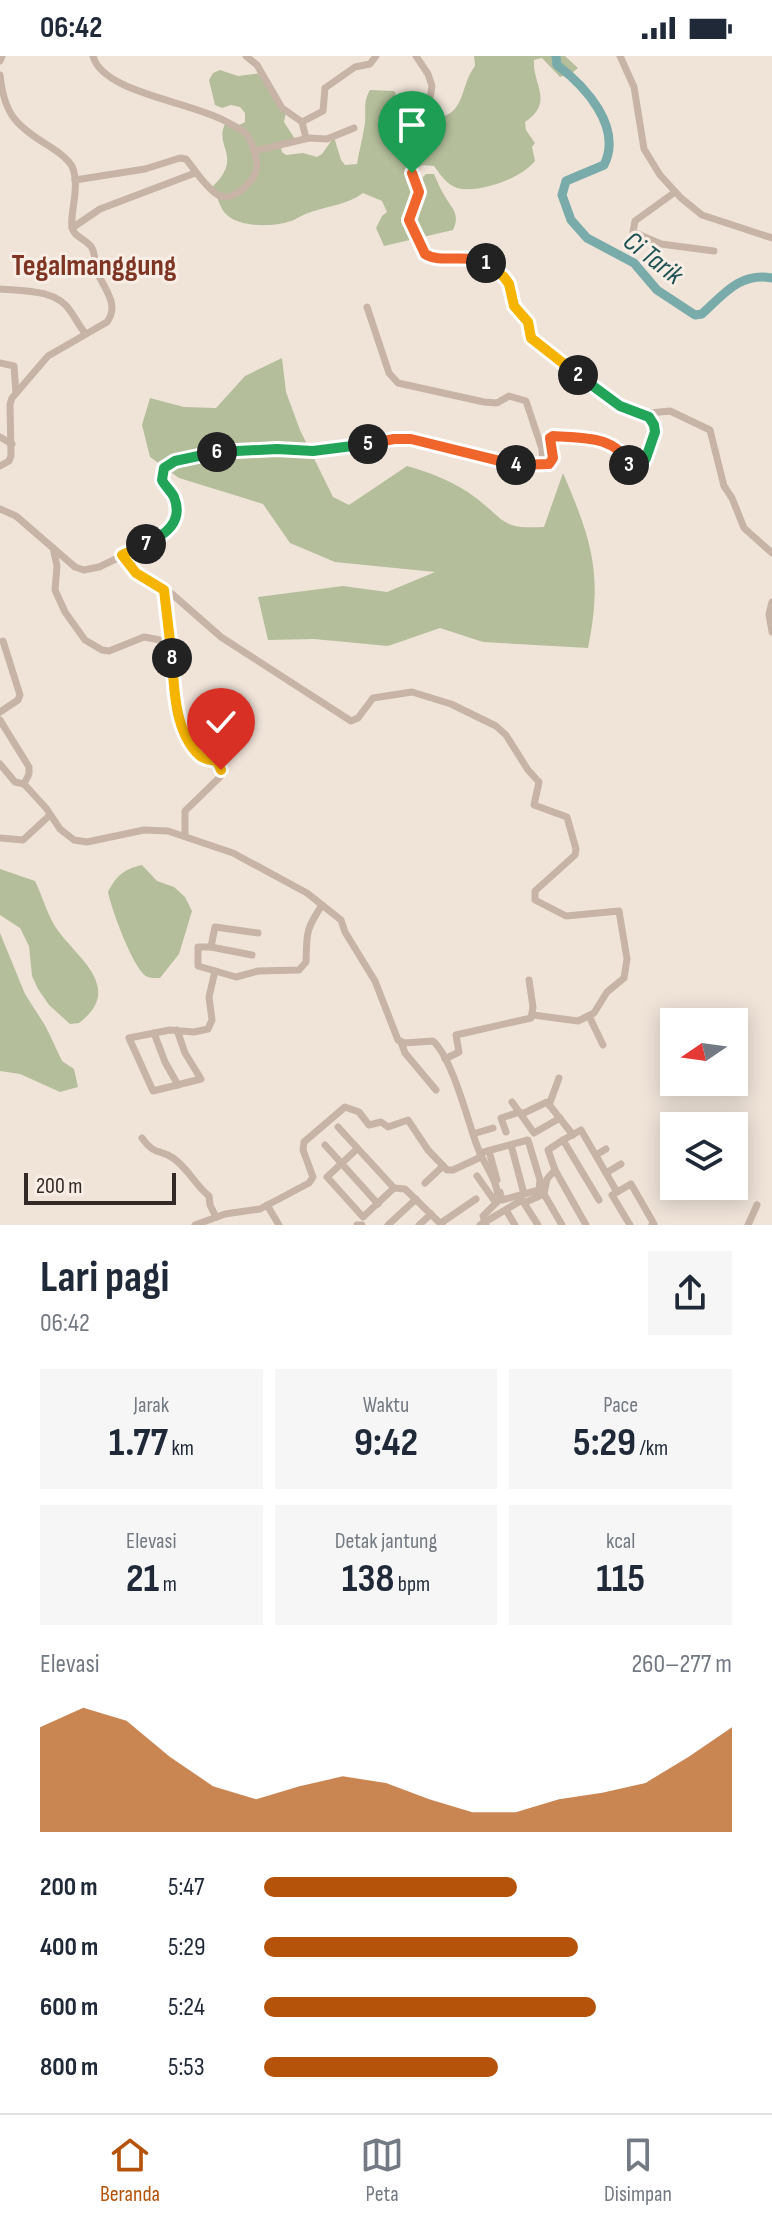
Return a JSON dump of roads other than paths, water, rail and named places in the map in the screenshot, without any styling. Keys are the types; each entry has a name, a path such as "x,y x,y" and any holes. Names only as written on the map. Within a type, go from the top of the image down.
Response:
{"street":[{"path":"75,180 145,169 180,158 186,159 195,173 218,195 230,197 251,182 257,169 254,151 242,130 178,102 116,83 98,67 93,56"},
{"path":"246,56 257,65 277,103 302,122 306,138"},
{"path":"302,122 323,111 323,93 327,85 355,67 369,64 376,56"},
{"path":"0,509 16,516 75,567 84,570 99,567 162,537 170,530 174,521 174,498 164,485 162,472 175,461 220,451 313,451 403,438 519,466 543,465 549,464 553,458 550,438 553,436 600,439 620,452 631,469 644,462 655,432 649,417 620,406 533,340 528,322 514,306 509,284 496,270 474,258 430,258 420,247 409,220 419,192 412,173 425,128 432,86 416,56"},
{"path":"620,56 634,87 644,149 660,175 702,215 772,238"},
{"path":"0,75 12,119 67,159 77,196 72,228"},
{"path":"254,151 306,138 327,139 354,128"},
{"path":"72,228 100,209 195,173"},
{"path":"675,192 635,221 633,232 661,244 714,251"},
{"path":"0,466 9,461 12,444 10,404 16,393 48,356 107,322 112,308 110,295 97,272 93,249 72,228"},
{"path":"0,289 41,293 59,300 71,311 85,333"},
{"path":"367,307 389,373 398,383 484,402 497,403 509,396 526,401 542,449 543,465"},
{"path":"0,363 14,366 16,393"},
{"path":"649,417 653,412 670,411 710,430 724,486 744,528 772,553"},
{"path":"0,437 12,444"},
{"path":"52,546 57,566 55,590 65,612 85,640 109,651 144,637 171,642"},
{"path":"122,555 136,573 164,590 221,637 351,721 358,718 373,698 412,692 451,704 501,729 539,782 534,805 567,817 575,855 549,875 535,891 536,902 571,916 616,910 620,913 627,972 607,992 600,1007 589,1016 569,1022 533,1015 525,1021 456,1035 459,1052 445,1059"},
{"path":"164,590 179,720 198,754 217,761 222,773 185,811 185,836"},
{"path":"772,602 769,614 772,632"},
{"path":"0,712 18,700 20,695 3,641"},
{"path":"0,720 29,767 24,784"},
{"path":"0,764 15,782 24,784 64,833 78,842 154,829 185,836 250,861 307,893 341,920 375,981 405,1053 436,1090"},
{"path":"0,838 23,840 50,815"},
{"path":"252,955 198,947 198,966 236,977 258,971 303,968 306,962 306,934 322,905"},
{"path":"211,947 215,927 258,933"},
{"path":"177,1030 185,1053 201,1079 153,1091 129,1038 177,1030 194,1032 208,1029 212,1020 209,997 215,971"},
{"path":"529,980 533,1015"},
{"path":"589,1016 603,1045"},
{"path":"154,1033 178,1085"},
{"path":"401,1042 433,1041 445,1059 498,1195 496,1203 484,1214 484,1224"},
{"path":"549,1105 559,1078"},
{"path":"512,1102 534,1133 560,1118"},
{"path":"506,1132 501,1118 544,1102 573,1135"},
{"path":"195,1225 216,1217 260,1209 309,1183 313,1177 303,1150 304,1142 345,1107 359,1112 369,1125 383,1122 388,1127 408,1120 428,1150 443,1166 453,1170 489,1151 528,1140 540,1180 539,1190 484,1224"},
{"path":"338,1127 394,1188 405,1189 441,1224 476,1199"},
{"path":"473,1134 493,1128"},
{"path":"586,1225 555,1170 548,1150 581,1130 617,1192"},
{"path":"585,1137 595,1131"},
{"path":"142,1138 153,1152 171,1156 181,1165 209,1196 216,1217"},
{"path":"563,1140 599,1200"},
{"path":"325,1145 378,1204"},
{"path":"511,1145 525,1198 538,1225"},
{"path":"357,1149 327,1177 363,1217 394,1188"},
{"path":"596,1155 606,1149"},
{"path":"489,1151 502,1200 544,1194"},
{"path":"606,1173 621,1164"},
{"path":"425,1183 443,1166"},
{"path":"555,1170 547,1179 544,1194 562,1225"},
{"path":"477,1176 496,1203"},
{"path":"630,1225 612,1195 631,1184 652,1225"},
{"path":"388,1225 416,1199"},
{"path":"267,1205 279,1225"},
{"path":"748,1225 757,1205"},
{"path":"506,1210 515,1225"},
{"path":"419,1225 431,1214"}],"waterway":[{"name":"Ci Tarik","path":"556,56 557,65 579,84 598,109 609,136 609,151 604,165 566,181 562,195 571,220 587,238 634,263 657,290 695,315 702,314 742,281 772,278"}],"district":[{"name":"Tegalmanggung","path":"94,265"}]}
